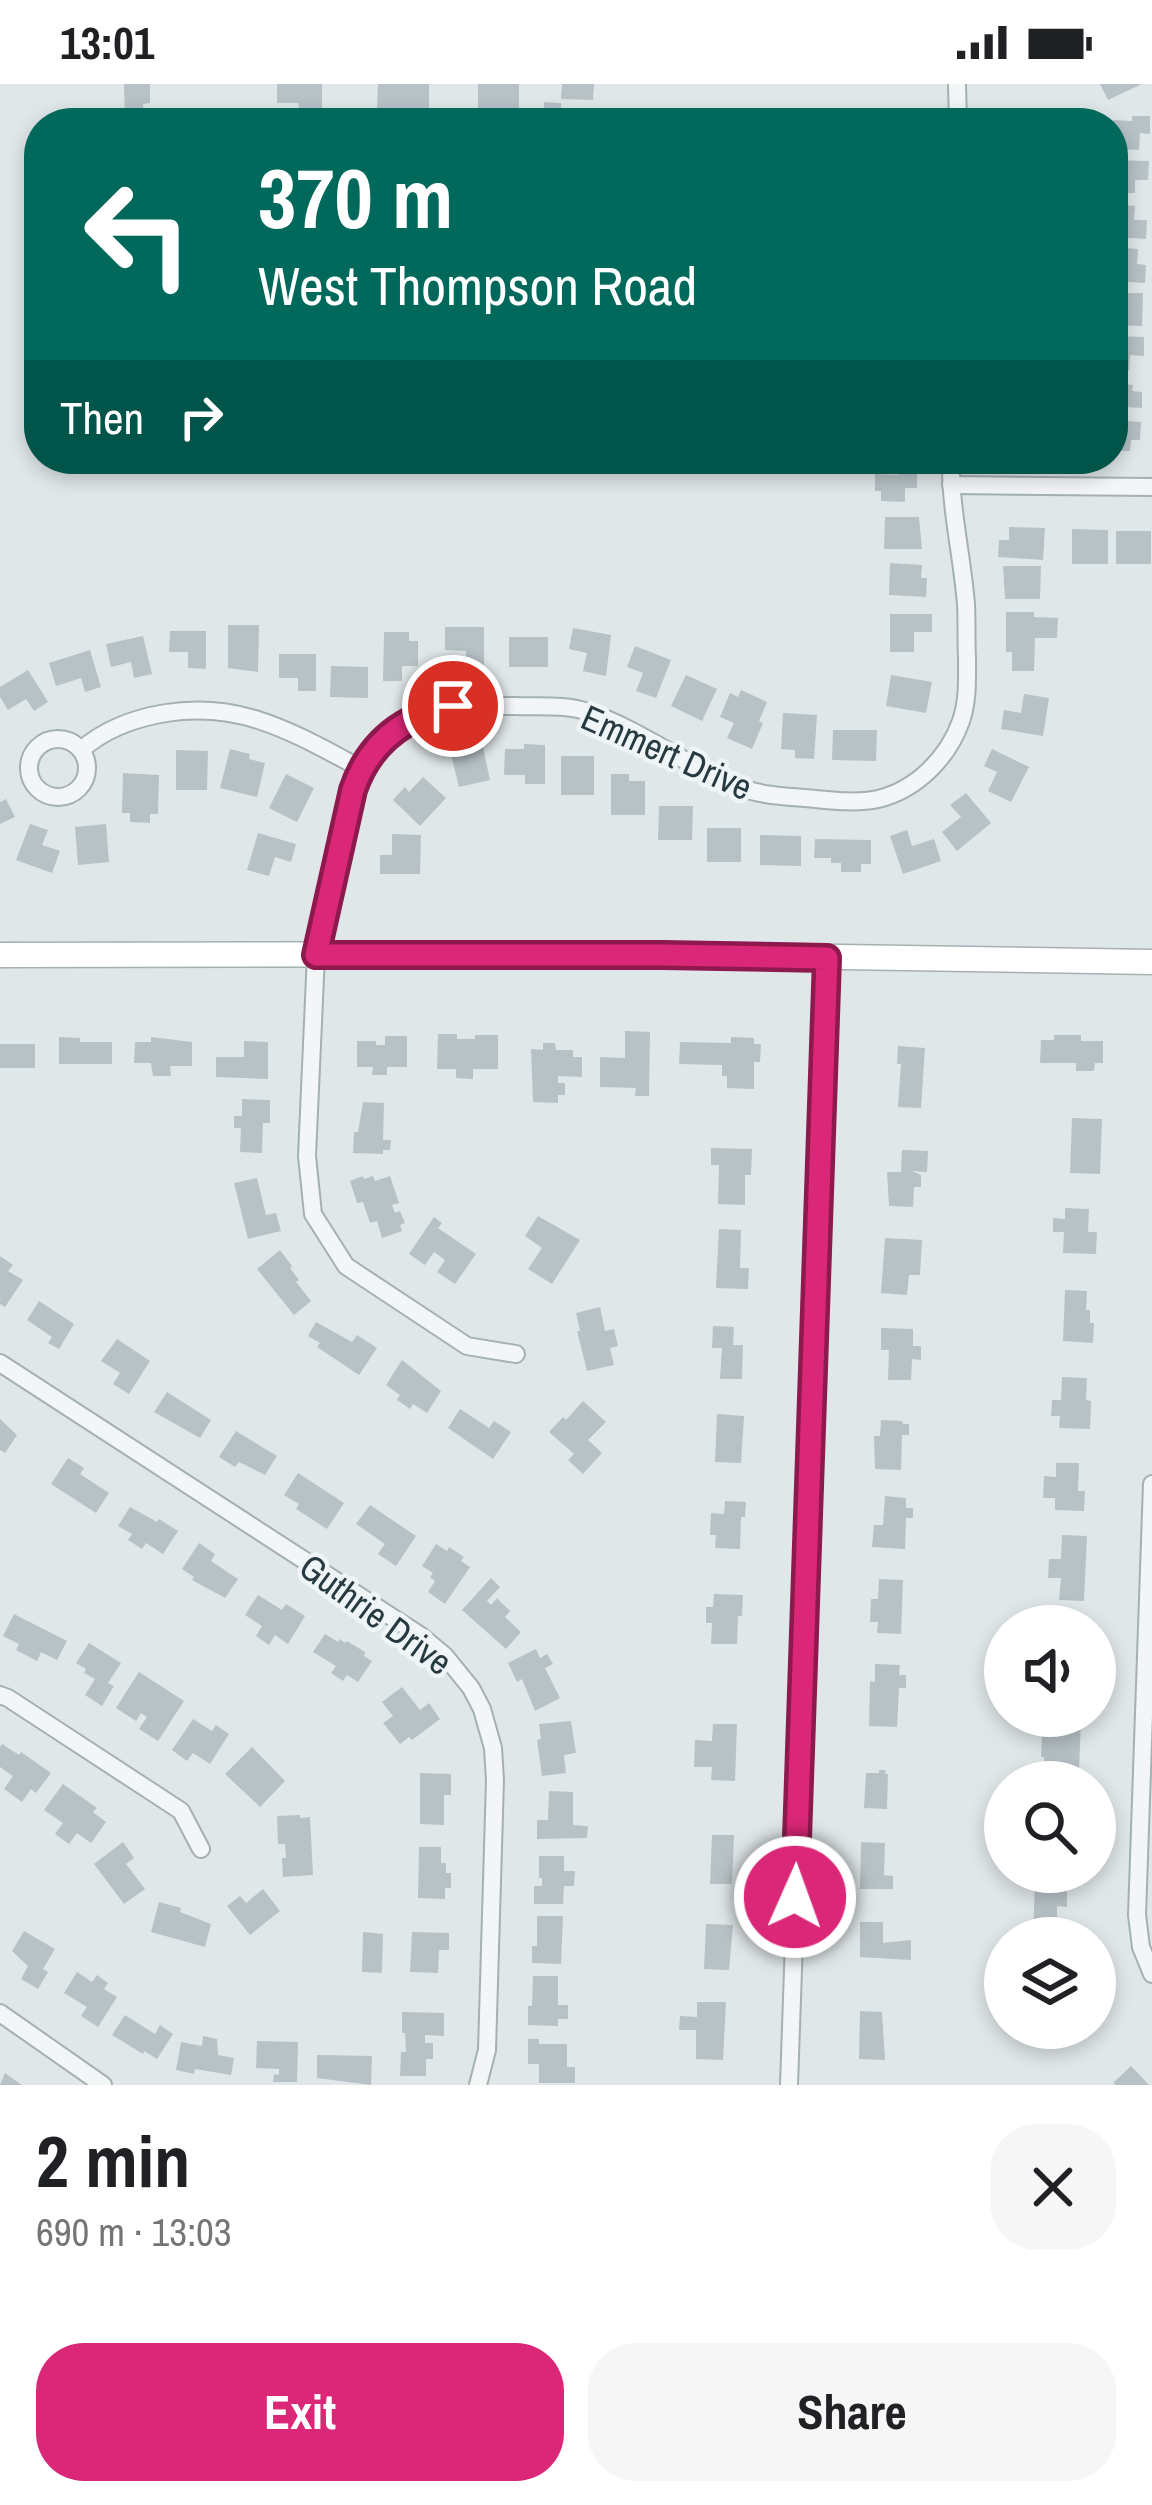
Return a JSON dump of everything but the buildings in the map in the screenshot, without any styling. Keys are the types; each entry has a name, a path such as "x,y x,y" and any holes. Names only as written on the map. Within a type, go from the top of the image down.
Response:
{"main road":[{"path":"0,955 662,955 1152,962"}],"street":[{"name":"Emmert Drive","path":"516,1354 466,1346 346,1266 313,1214 307,1156 316,955 353,790 362,769 384,739 426,713 464,706 560,707 608,719 733,785 765,795 854,802 899,791 926,774 944,754 965,704 966,605 951,474"},
{"path":"951,485 1152,487"},
{"path":"81,750 109,731 153,715 215,710 275,724 362,769"},
{"path":"789,2085 827,958"},
{"name":"Guthrie Drive","path":"0,1363 421,1636 446,1656 471,1688 488,1725 496,1780 487,2050 478,2085"},
{"path":"1152,1484 1137,1915 1139,1940 1152,1974"},
{"path":"0,1695 181,1811 201,1849"},
{"path":"0,2013 103,2085"}],"route":[{"path":"453,706 402,724 378,745 362,769 353,790 316,955 827,958 795,1897"}]}
